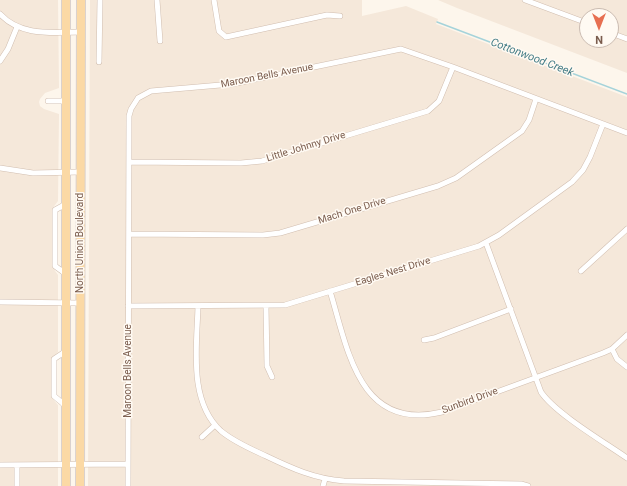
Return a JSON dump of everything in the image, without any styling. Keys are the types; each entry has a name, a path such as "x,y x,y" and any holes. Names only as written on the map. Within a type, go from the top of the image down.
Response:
{"main road":[{"name":"North Union Boulevard","path":"66,0 66,486"},
{"name":"North Union Boulevard","path":"80,486 81,0"}],"street":[{"path":"99,62 100,0"},
{"path":"158,0 160,41"},
{"path":"214,0 219,31 226,36 327,15 340,16"},
{"path":"525,0 579,20"},
{"path":"0,14 17,27 35,32 81,32"},
{"path":"0,61 8,49 17,27"},
{"name":"Maroon Bells Avenue","path":"128,486 130,110 138,98 151,91 232,84 396,49 407,50 453,66 627,133"},
{"name":"Little Johnny Drive","path":"129,162 248,163 270,158 428,111 440,101 453,66"},
{"name":"Mach One Drive","path":"129,234 263,235 280,233 438,186 464,174 522,131 529,120 536,99"},
{"path":"48,101 66,100"},
{"name":"Eagles Nest Drive","path":"128,306 285,305 486,243 572,182 588,161 603,124"},
{"path":"0,168 25,172 80,172"},
{"name":"North Union Boulevard","path":"66,204 55,210 55,266 66,274"},
{"path":"581,271 627,229"},
{"path":"486,243 541,392 550,403 627,458"},
{"name":"Sunbird Drive","path":"330,291 357,375 368,392 377,400 396,411 416,415 435,414 536,378 612,349 627,335"},
{"path":"0,302 80,303"},
{"path":"198,306 198,382 202,399 215,425 239,443 307,475 325,479 344,481 521,484 528,486"},
{"path":"266,306 267,366 272,377"},
{"path":"424,340 434,338 511,309"},
{"path":"612,349 617,359 627,367"},
{"path":"66,351 54,359 54,396 66,406"},
{"path":"202,437 215,425"},
{"path":"0,465 128,464"},
{"path":"17,465 17,486"},
{"path":"323,486 325,479"}],"shaded area":[{"path":"0,0 58,0 59,88 45,93 39,102 40,106 44,109 59,114 58,201 52,209 53,268 58,275 58,352 52,359 52,398 58,405 58,486 0,486"},
{"path":"90,0 362,0 362,16 406,6 438,19 436,24 627,97 627,486 88,486"},
{"path":"438,0 627,0 627,73 457,8"}],"waterway":[{"name":"Cottonwood Creek","path":"437,22 627,94"}]}
